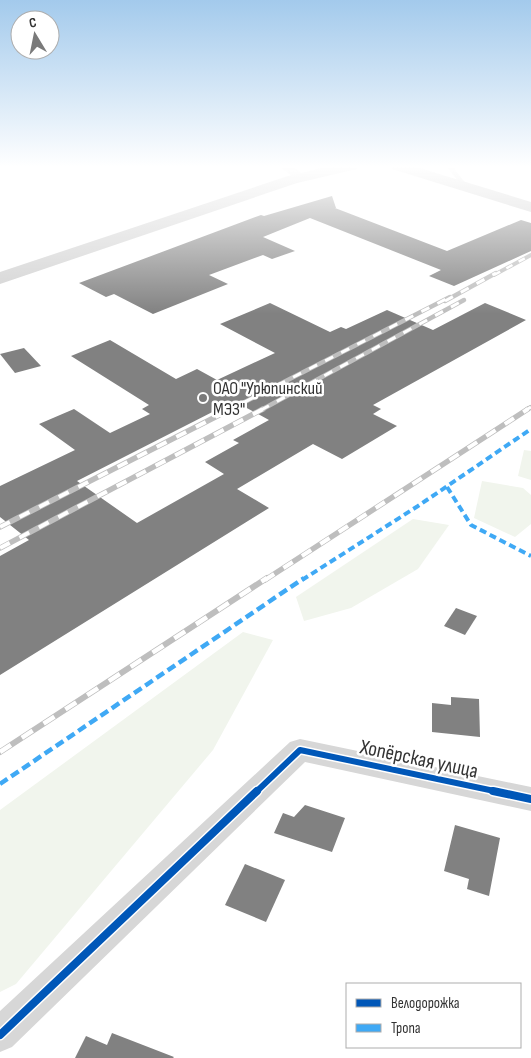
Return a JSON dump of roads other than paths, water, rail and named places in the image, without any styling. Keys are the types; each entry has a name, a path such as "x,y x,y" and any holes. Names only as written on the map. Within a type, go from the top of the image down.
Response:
{"main road":[{"path":"0,278 186,215"}],"street":[{"name":"Хопёрская улица","path":"0,1036 300,750 531,799"}],"railway":[{"path":"494,275 531,255"},
{"path":"445,301 496,273"},
{"path":"229,410 450,297"},
{"path":"261,410 464,300"},
{"path":"526,410 531,407"},
{"path":"0,527 231,409"},
{"path":"0,548 263,409"},
{"path":"265,580 528,409"},
{"path":"0,752 267,578"}],"place":[{"name":"ОАО \"Урюпинский МЭЗ\"","path":"203,398"}]}
